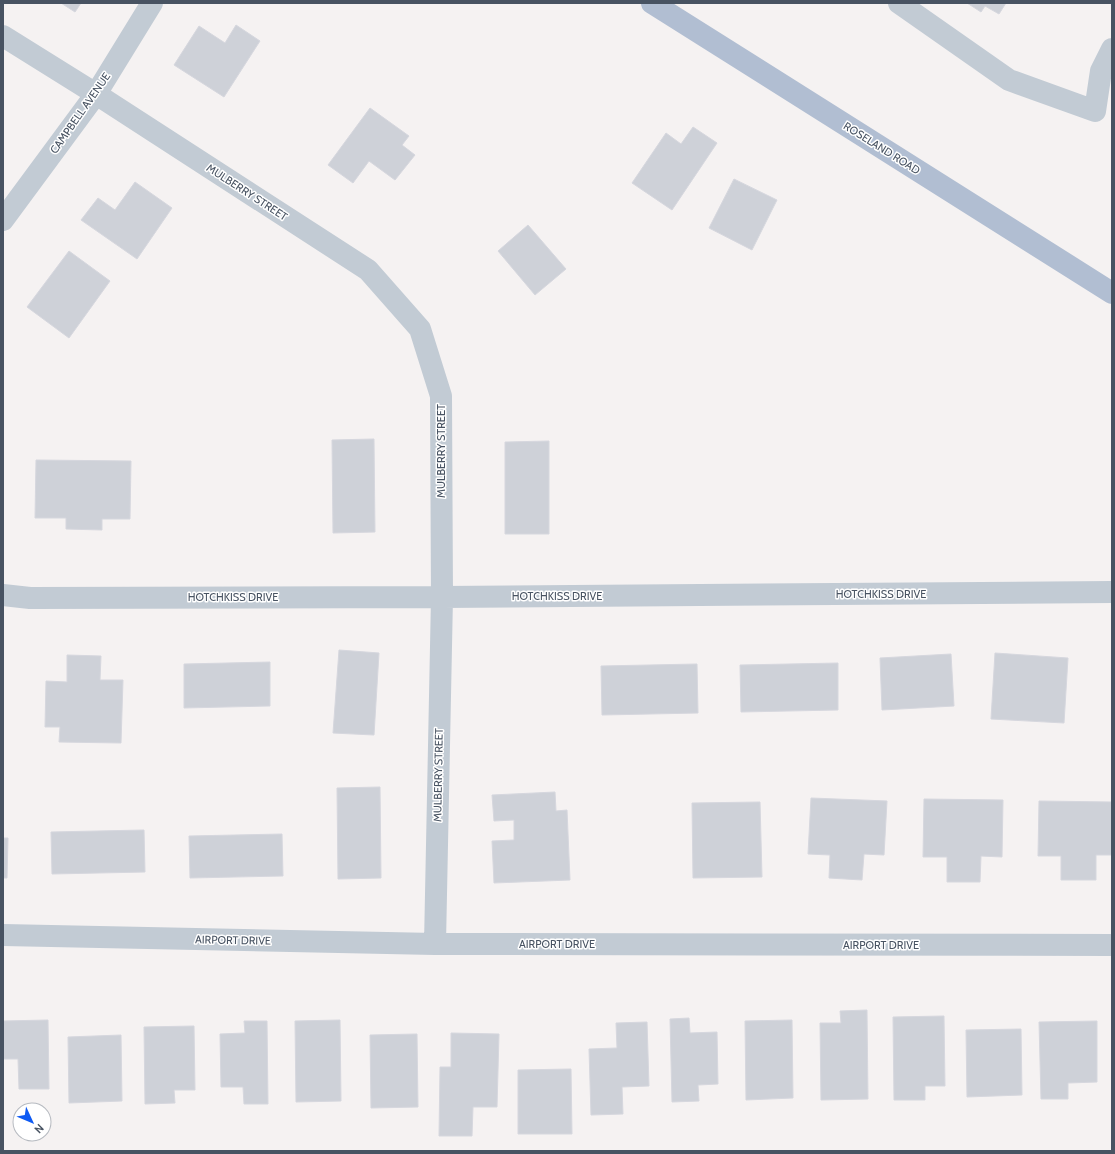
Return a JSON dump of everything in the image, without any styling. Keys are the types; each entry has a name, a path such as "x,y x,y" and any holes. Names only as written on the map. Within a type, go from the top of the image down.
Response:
{"main road":[{"name":"ROSELAND ROAD","path":"652,3 1112,293"}],"street":[{"name":"CAMPBELL AVENUE","path":"3,220 96,94 152,3"},
{"path":"899,3 1009,80 1095,112 1101,71 1112,49"},
{"name":"MULBERRY STREET","path":"3,36 96,94 368,270 420,329 441,396 442,597 436,944"},
{"name":"HOTCHKISS DRIVE","path":"3,595 30,598 442,597 1112,592"},
{"name":"AIRPORT DRIVE","path":"3,935 436,944 1112,945"}],"building":[{"path":"61,3 81,3 75,12"},
{"path":"967,3 1006,3 999,14 985,6 981,12"},
{"path":"236,25 260,41 224,97 174,65 199,26 225,43"},
{"path":"370,108 409,136 402,145 415,155 395,180 369,161 353,183 328,165"},
{"path":"693,127 717,143 672,210 632,183 666,133 681,144"},
{"path":"734,179 777,200 752,250 709,228"},
{"path":"135,182 172,208 137,259 81,220 98,198 115,210"},
{"path":"528,225 566,269 535,295 498,251"},
{"path":"69,251 110,281 69,338 27,307"},
{"path":"374,439 375,532 333,533 332,440"},
{"path":"549,441 549,534 505,534 505,442"},
{"path":"36,460 131,461 130,519 102,519 102,530 66,529 66,518 35,518"},
{"path":"339,650 379,653 374,735 333,733"},
{"path":"995,653 1068,658 1064,723 991,719"},
{"path":"951,654 954,706 882,710 880,658"},
{"path":"67,655 101,656 100,680 123,680 121,743 59,742 60,727 45,727 46,681 67,682"},
{"path":"270,662 270,706 184,708 184,664"},
{"path":"838,663 838,710 741,712 740,665"},
{"path":"697,664 698,713 602,715 601,666"},
{"path":"380,787 381,878 338,879 337,788"},
{"path":"555,792 556,811 567,810 570,880 494,883 492,841 514,840 514,820 494,821 492,795"},
{"path":"811,798 887,801 884,855 864,854 862,880 829,878 830,855 808,854"},
{"path":"924,799 1003,800 1002,857 981,856 980,882 947,882 947,857 923,857"},
{"path":"1039,801 1112,802 1112,855 1096,855 1096,880 1061,880 1061,856 1038,856"},
{"path":"760,802 762,877 693,878 692,803"},
{"path":"144,830 145,872 52,874 51,832"},
{"path":"282,834 283,876 190,878 189,836"},
{"path":"3,838 8,838 7,878 3,878"},
{"path":"867,1010 868,1099 821,1100 820,1023 841,1023 840,1011"},
{"path":"944,1016 945,1086 925,1086 925,1100 894,1100 893,1017"},
{"path":"689,1018 690,1033 717,1032 718,1084 698,1085 699,1101 672,1102 670,1019"},
{"path":"48,1020 49,1089 19,1089 18,1059 3,1059 3,1021"},
{"path":"340,1020 341,1101 296,1102 295,1021"},
{"path":"792,1020 793,1098 746,1100 745,1021"},
{"path":"244,1021 267,1021 268,1104 244,1104 243,1087 221,1087 220,1034 245,1033"},
{"path":"1097,1021 1097,1082 1068,1083 1068,1099 1041,1099 1039,1022"},
{"path":"647,1022 649,1086 622,1087 623,1114 591,1115 589,1049 617,1048 616,1023"},
{"path":"194,1026 195,1090 174,1090 175,1103 145,1104 144,1027"},
{"path":"1021,1029 1022,1095 967,1097 966,1030"},
{"path":"451,1033 499,1034 497,1107 473,1107 472,1136 439,1136 440,1067 451,1067"},
{"path":"417,1034 418,1107 371,1108 370,1035"},
{"path":"121,1035 122,1101 69,1103 68,1037"},
{"path":"571,1069 572,1134 518,1134 518,1070"}]}
